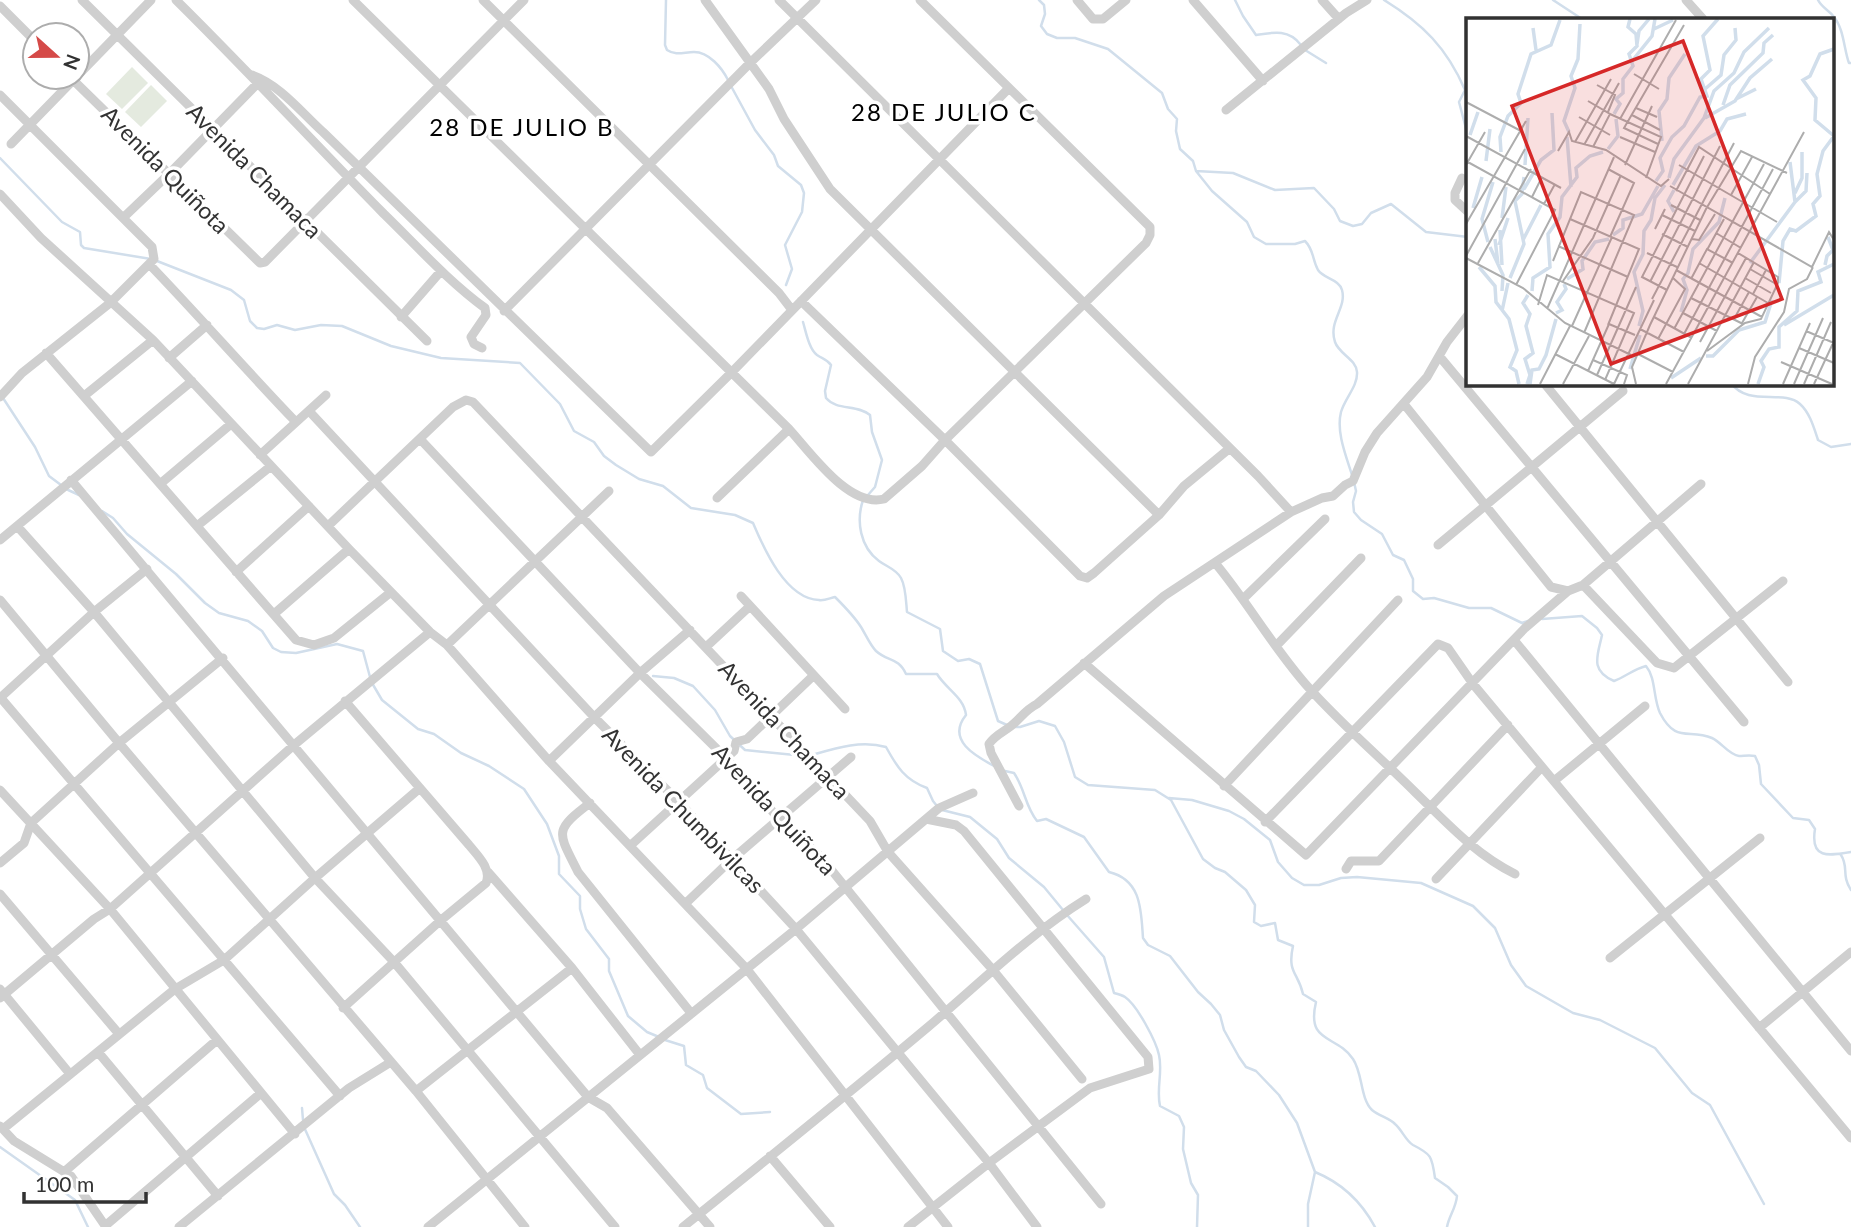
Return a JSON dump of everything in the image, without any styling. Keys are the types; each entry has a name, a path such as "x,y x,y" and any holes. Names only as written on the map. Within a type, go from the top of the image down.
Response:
{"street":[{"name":"Avenida Chamaca","path":"82,0 427,341"},
{"path":"91,61 151,0"},
{"path":"176,0 441,271 485,309 486,315 471,337 474,344 482,348"},
{"path":"354,0 585,231 789,429 844,488 864,499 877,501 884,499 922,466 945,440 1146,243 1150,235 1150,227 920,0"},
{"path":"483,0 779,293 792,310"},
{"path":"306,222 524,0"},
{"path":"705,0 769,89 784,119 830,188 1159,515"},
{"path":"779,0 1085,303 1291,512"},
{"path":"504,311 816,0"},
{"path":"1077,0 1093,19 1103,19 1126,0"},
{"path":"1193,0 1263,81"},
{"path":"1322,0 1339,19"},
{"path":"1226,110 1339,19 1367,0"},
{"path":"1686,0 1702,18"},
{"path":"0,6 21,27"},
{"path":"124,217 212,129 255,78"},
{"path":"255,78 264,79 274,87 359,167 651,452 1009,88"},
{"path":"11,144 61,91"},
{"name":"Avenida Quiñota","path":"84,91 260,263 265,262 306,222"},
{"path":"0,95 124,217 152,247 154,259 110,303 22,373 0,397"},
{"path":"1462,178 1455,192 1455,200 1466,210"},
{"path":"0,194 41,238 153,340 349,549 430,632 447,645 549,761 746,968 948,1227"},
{"path":"149,264 207,325 227,351 296,422"},
{"path":"401,317 441,271"},
{"path":"801,301 1080,576 1087,578 1094,573 1159,515 1185,486 1230,448"},
{"path":"1019,806 991,753 989,744 995,735 1037,704 1164,596 1291,512 1322,498 1334,496 1353,481 1365,452 1377,433 1427,377 1447,342 1466,317"},
{"path":"169,358 207,325"},
{"path":"84,397 153,340"},
{"path":"46,353 296,640 314,645 334,638 391,592"},
{"path":"1440,357 1744,722"},
{"path":"0,540 192,382"},
{"path":"1546,385 1788,682"},
{"path":"1438,545 1623,391"},
{"path":"260,455 326,395"},
{"name":"Avenida Chamaca","path":"420,439 453,407 467,400 473,402 870,821 888,852 993,970 1082,1079"},
{"path":"1404,404 1551,587 1568,591"},
{"name":"Avenida Chumbivilcas","path":"309,411 594,718 678,801 730,861 796,929 989,1163 1037,1227"},
{"path":"160,484 231,424"},
{"path":"717,498 789,429"},
{"path":"328,526 420,439"},
{"name":"Avenida Quiñota","path":"420,439 640,673 726,758 779,819 821,857 1101,1205"},
{"path":"197,526 271,466"},
{"path":"71,480 589,1097 607,1108 710,1227"},
{"path":"1084,663 1306,855 1514,640 1568,591 1583,585 1701,484"},
{"path":"447,645 609,491"},
{"path":"236,572 309,506"},
{"path":"1244,598 1325,520"},
{"path":"17,526 94,612 315,878 394,962 615,1227"},
{"path":"274,614 349,549"},
{"path":"1276,646 1361,558"},
{"path":"1216,564 1312,692 1469,844 1505,870 1515,874"},
{"path":"147,569 94,612 0,698 340,1096"},
{"path":"1583,585 1657,663 1674,668 1783,581"},
{"path":"741,596 845,709"},
{"path":"0,600 416,1091 525,1227"},
{"path":"1224,786 1398,600"},
{"path":"706,648 749,607"},
{"path":"549,761 640,673 690,630"},
{"path":"70,1074 1,994 110,909 243,789 430,632"},
{"path":"1514,640 1851,1051"},
{"path":"1265,822 1438,644 1448,648 1473,684 1851,1138"},
{"path":"0,863 24,844 31,824 74,784 119,743 223,658"},
{"path":"631,845 734,751 736,742 747,738 813,676"},
{"path":"345,701 572,968 640,1055"},
{"path":"1554,780 1645,706"},
{"path":"1346,869 1351,861 1379,861 1508,725"},
{"path":"686,903 730,861 851,757"},
{"path":"1436,879 1542,767"},
{"path":"261,1093 105,1226 71,1177 14,1141 1,1128 175,989 224,960 420,788"},
{"path":"0,790 110,909 295,1134"},
{"path":"428,1227 796,929 939,808 973,793"},
{"path":"590,803 566,821 561,834 564,845 578,872 691,1013"},
{"path":"908,1227 1090,1088 1149,1069 1148,1056 964,831 956,825 926,819"},
{"path":"1610,958 1760,838"},
{"path":"343,1008 486,883 488,872"},
{"path":"0,894 119,1034"},
{"path":"683,1227 897,1053 993,970 1086,899"},
{"path":"1759,1028 1851,952"},
{"path":"416,1091 572,968"},
{"path":"64,1172 217,1040"},
{"path":"97,1052 218,1196"},
{"path":"179,1227 340,1096 391,1062"},
{"path":"770,1156 830,1227"}],"shaded area":[{"path":"132,67 148,83 122,109 106,94"},
{"path":"151,85 167,101 141,127 125,112"}],"waterway":[{"path":"666,0 667,50 705,55 719,66 728,80"},
{"path":"1039,0 1044,5 1045,14 1041,26 1047,34 1057,38 1075,38 1108,49 1162,93 1168,109 1177,119 1176,131 1180,149 1193,161 1196,171 1212,191 1247,222 1254,237 1266,244 1295,244 1305,241 1318,270 1340,286 1343,297 1333,334 1337,346 1354,364 1357,372 1340,420 1342,444 1352,475"},
{"path":"1235,0 1256,35 1286,34 1301,45"},
{"path":"1384,0 1411,18 1442,49 1465,90 1459,102 1466,128"},
{"path":"1553,0 1580,18"},
{"path":"1818,0 1837,22 1851,63"},
{"path":"1305,50 1326,63"},
{"path":"731,86 755,130 774,155 778,166 801,185 804,193 802,212 785,245 792,269 786,285"},
{"path":"0,158 62,222 80,232 81,245 84,248 151,259"},
{"path":"1196,171 1233,173 1275,190 1314,188 1334,209 1340,221 1353,226 1362,224 1371,213 1391,204 1426,232 1466,237"},
{"path":"157,261 231,290 244,300 250,321 257,328 277,325 295,330 321,325 342,326 391,346 441,358 520,363 560,404 574,431 594,442 604,456 616,465 639,479 663,486 691,508 735,515 753,523 770,559 796,591 819,600 835,597 855,619 876,651 900,665 906,674 937,674 965,709 966,715 959,732 961,740 972,752 996,767"},
{"path":"803,322 812,349 831,365 826,398 836,405 870,415 872,432 882,460 875,487 868,495"},
{"path":"1733,385 1747,394 1793,400 1806,412 1818,440 1831,447 1851,444"},
{"path":"3,398 35,447 49,476 61,485"},
{"path":"1354,482 1354,512 1382,534 1393,555 1404,560 1413,579 1413,591 1423,599 1434,598 1469,608 1491,608 1522,623 1528,621"},
{"path":"66,489 79,495"},
{"path":"863,500 860,525 864,541 873,555 901,578 907,612 940,629 943,651 958,661 969,659 980,664 998,721 1007,725"},
{"path":"102,511 176,574 205,603 219,613 248,621 262,631 273,648 281,652 296,653 337,644 363,651 370,677"},
{"path":"1542,619 1582,616 1602,635 1597,661 1606,677 1614,681 1646,666 1660,713 1672,729 1712,738 1735,755 1755,756 1761,784 1793,818 1809,820 1815,829 1814,839 1818,851 1828,854 1851,852"},
{"path":"653,676 674,678 693,686 715,710 730,736 745,750 805,756"},
{"path":"372,683 382,700 418,729 434,734 461,753 489,766 524,789 547,824 559,856 559,874 580,896 580,909 586,929 609,959 609,971 628,1016 647,1032 659,1037"},
{"path":"1013,727 1039,721 1055,726 1064,742 1075,777 1088,785 1155,790 1171,800 1203,859 1225,872 1246,890 1255,905 1254,922 1261,926 1275,923 1278,940 1293,946 1291,962 1303,994 1316,1002 1315,1025 1324,1037 1339,1045 1353,1059 1368,1105 1395,1124 1411,1143 1427,1154 1435,1178 1457,1196 1447,1227"},
{"path":"812,755 858,745 886,747 902,772 927,788 937,806"},
{"path":"1005,771 1014,773 1037,821 1046,819 1084,837 1109,872 1120,876 1134,889 1140,907 1143,938 1148,945 1170,956 1220,1015 1224,1030 1246,1067 1256,1071 1279,1095 1297,1123 1315,1172 1308,1204 1308,1227"},
{"path":"1169,798 1192,800 1229,811 1244,819 1270,840 1278,862 1292,878 1304,885 1319,885 1341,878 1357,877 1421,883 1473,906 1495,928 1511,965 1526,986 1573,1013 1600,1020 1655,1048 1692,1093 1710,1105 1764,1204"},
{"path":"942,810 970,817 997,839 1009,858 1044,887 1063,910"},
{"path":"1841,855 1851,890"},
{"path":"1067,915 1104,957 1114,993 1130,1001 1154,1041 1160,1061 1160,1106 1179,1116 1184,1127 1183,1149 1191,1183 1198,1195 1197,1227"},
{"path":"665,1040 684,1046 686,1065 703,1075 707,1088 741,1114 770,1112"},
{"path":"302,1108 303,1120"},
{"path":"304,1127 334,1194 360,1227"},
{"path":"0,1147 75,1200 88,1227"},
{"path":"1315,1172 1350,1194 1364,1209 1375,1227"}],"district":[{"name":"28 DE JULIO C","path":"944,113"},
{"name":"28 DE JULIO B","path":"522,128"}]}
